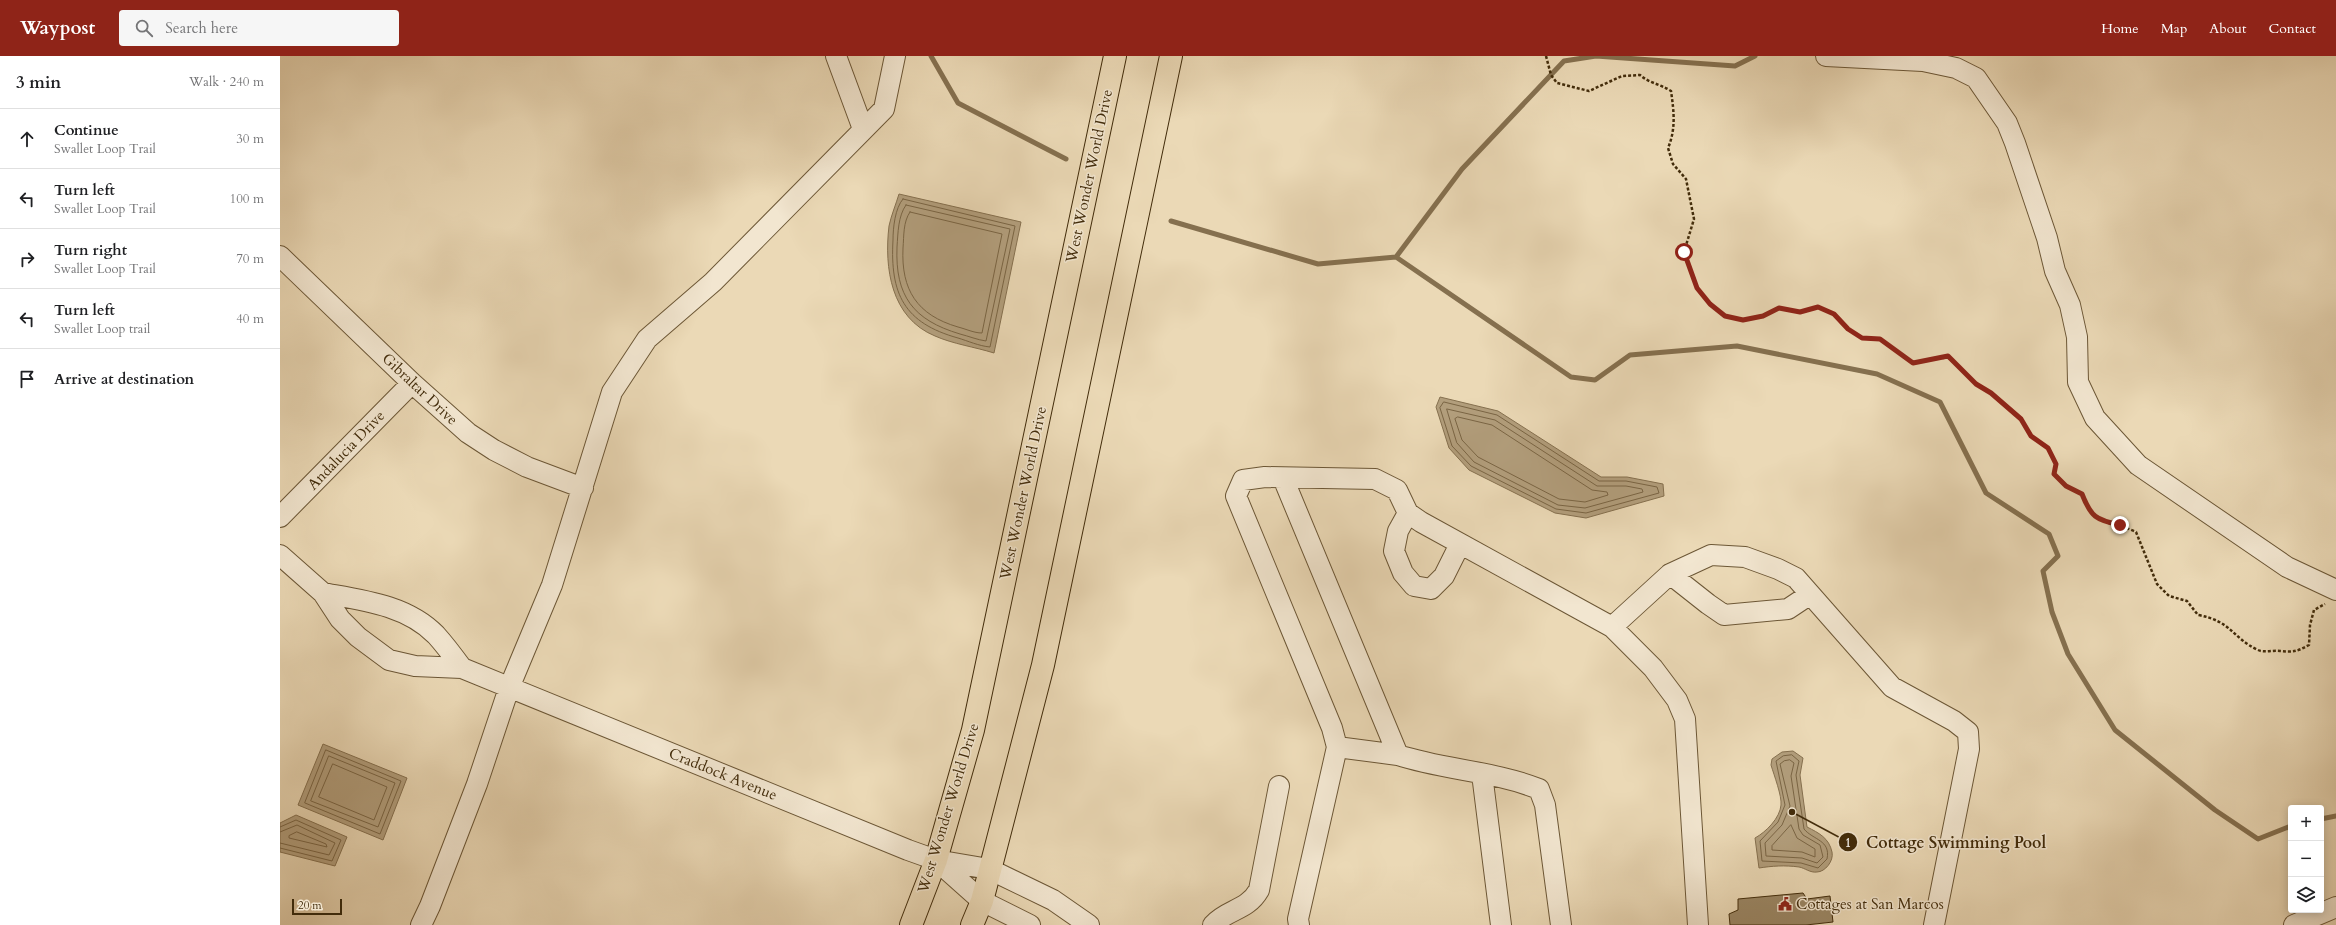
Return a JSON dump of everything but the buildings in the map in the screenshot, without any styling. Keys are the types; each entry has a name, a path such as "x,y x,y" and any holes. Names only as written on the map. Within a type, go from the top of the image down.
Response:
{"main road":[{"name":"West Wonder World Drive","path":"911,925 936,860 974,723 1115,56"},
{"path":"972,925 982,901 1042,665 1171,56"}],"street":[{"path":"836,56 863,129"},
{"path":"421,925 430,906 477,784 509,688 552,585 612,392 648,339 713,282 884,109 895,56"},
{"path":"1826,56 1923,61 1956,68 1976,78 2007,123 2015,143 2047,238 2055,271 2070,305 2077,337 2078,382 2095,418 2138,465 2287,567 2333,596"},
{"name":"Gibraltar Drive","path":"280,256 412,382 468,433 494,450 527,466 583,488"},
{"name":"Andalucia Drive","path":"280,517 412,382"},
{"path":"1283,478 1398,756"},
{"path":"1299,925 1298,919 1337,747 1332,728 1236,496 1243,480 1283,478 1375,479 1397,490 1408,513 1460,544 1612,627 1654,668 1677,700 1685,719 1698,925"},
{"path":"1408,513 1398,531 1394,551 1403,573 1414,586 1431,588 1444,576 1460,544"},
{"path":"280,555 323,593 340,619 358,637 389,660 415,666 462,668"},
{"path":"1612,627 1670,574 1712,555 1745,557 1778,569 1796,578 1809,595 1892,687 1954,721 1968,732 1969,749 1934,925"},
{"path":"1670,574 1708,604 1724,614 1788,609 1809,595"},
{"path":"323,593 385,605 412,617 435,634 462,668"},
{"name":"Craddock Avenue","path":"462,668 936,860 989,869 1053,900 1089,925"},
{"path":"1337,747 1398,756 1522,782 1539,789 1545,805 1561,925"},
{"path":"1482,774 1501,925"},
{"path":"1213,925 1218,919 1253,901 1259,890 1279,786"},
{"name":"Craddock Avenue","path":"936,860 982,901 1030,925"},
{"path":"2294,925 2336,907"}],"path":[{"path":"1546,56 1550,76 1557,83 1589,91 1622,76 1640,75 1647,82 1661,84 1671,92 1675,114 1673,136 1668,148 1673,164 1686,179 1694,219 1684,252 1697,288 1710,304 1725,316 1743,320 1763,316 1779,308 1800,312 1818,307 1834,314 1848,329 1862,338 1880,339 1913,363 1948,356 1976,384 1991,393 2021,419 2031,436 2048,448 2056,464 2054,474 2066,486 2082,494 2089,511 2101,521 2120,525 2136,532 2157,584 2169,596 2187,601 2198,615 2214,618 2230,627 2245,642 2260,651 2295,652 2309,645 2310,625 2314,610 2333,596"}],"water":[{"path":"899,194 1021,222 994,353 935,336 920,328 909,317 900,304 890,275 888,258 889,226"},
{"path":"1440,397 1498,411 1601,477 1627,477 1663,484 1664,496 1586,518 1555,513 1469,470 1449,448 1436,407"},
{"path":"323,744 407,778 383,840 298,805"},
{"path":"1793,751 1803,758 1800,775 1807,827 1819,834 1829,843 1831,847 1832,859 1826,868 1820,872 1812,872 1799,867 1789,866 1759,868 1755,838 1772,824 1778,815 1781,805 1779,791 1771,765 1772,759 1782,752"},
{"path":"296,815 347,837 335,866 280,852 280,823"}],"waterway":[{"path":"931,56 958,103 1066,159"},
{"path":"1396,257 1462,169 1564,61 1596,56 1735,66 1755,56"},
{"path":"1171,221 1318,264 1396,257 1571,377 1595,380 1630,355 1737,346 1877,374 1940,402 1986,493 2049,534 2058,556 2043,571 2052,612 2068,654 2115,730 2215,810 2258,839 2288,827"},
{"path":"2324,818 2336,816"}],"place":[{"name":"Cottage Swimming Pool","path":"1792,812"},
{"name":"Cottages at San Marcos","path":"1785,904"}],"route":[{"path":"1684,252 1692,270 1697,288 1710,304 1725,316 1743,320 1763,316 1779,308 1800,312 1818,307 1834,314 1848,329 1862,338 1880,339 1913,363 1930,361 1948,356 1976,384 1991,393 2021,419 2031,436 2048,448 2056,464 2054,474 2066,486 2082,494 2089,511 2101,521 2120,525"}]}
